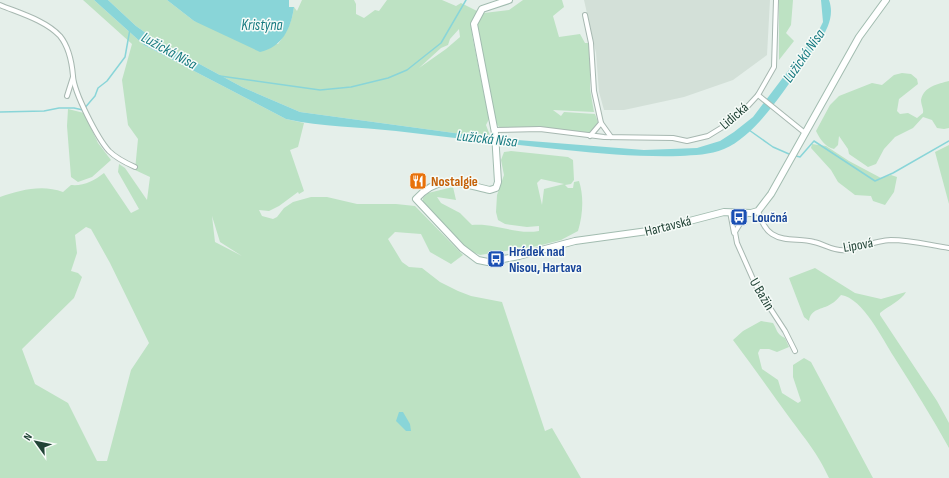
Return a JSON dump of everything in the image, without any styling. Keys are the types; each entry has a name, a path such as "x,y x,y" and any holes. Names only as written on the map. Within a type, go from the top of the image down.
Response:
{"street":[{"path":"494,131 474,24 482,9 509,0"},
{"name":"Lidická","path":"494,131 540,129 611,138 673,138 687,141 708,136 735,118 758,95 774,67 776,0"},
{"path":"758,211 771,194 859,37 886,0"},
{"path":"0,5 34,20 56,33 65,46 73,66 73,77 67,96"},
{"path":"585,15 591,43 594,91 601,123 611,138"},
{"path":"73,77 85,108 105,147 115,156 135,167"},
{"path":"758,95 805,133"},
{"path":"590,136 601,123"},
{"name":"Hartavská","path":"494,131 498,182 496,188 490,190 441,182 430,186 416,199 462,248 478,260 488,262 519,256 575,241 634,234 730,212 746,214 758,211"},
{"name":"Lipová","path":"758,211 762,222 772,235 786,239 811,241 831,248 845,250 889,240 917,241 949,248"},
{"name":"U Bažin","path":"730,212 741,253 757,288 785,331 795,351"},
{"path":"735,234 740,222 746,214"}],"shaded area":[{"path":"584,0 770,0 767,55 733,80 684,97 624,110 604,110 599,92 596,53"}],"green space":[{"path":"83,0 94,0 144,45 286,119 304,123 298,147 290,150 304,191 299,194 298,192 279,206 269,211 259,210 262,216 273,219 277,217 284,208 293,202 311,197 327,197 357,204 396,204 415,206 463,255 451,264 430,252 421,234 395,232 388,239 402,262 409,267 422,268 440,282 458,291 471,296 502,302 545,431 552,428 581,478 0,478 0,197 23,190 39,188 47,188 63,192 71,185 80,185 89,182 104,173 131,213 139,209 118,172 119,164 125,168 147,200 150,177 135,170 138,139 128,125 122,80 132,44","holes":["212,216 220,242 242,256 215,242","86,227 91,229 110,263 149,343 131,370 107,461 97,461 68,403 35,384 22,349 74,298 82,277 78,273 71,271 77,253 75,235"]},
{"path":"108,0 167,0 194,21 278,44 289,27 294,7 297,11 302,0 354,0 356,4 356,14 364,18 375,10 379,11 387,0 442,0 456,6 461,3 477,11 473,23 471,23 472,35 489,119 486,125 491,138 300,112 242,87 157,41 136,26","holes":["459,29 460,37 446,49 419,68 441,48 448,45 450,39"]},
{"path":"523,0 562,0 564,7 553,16 559,37 580,34 585,43 590,43 590,89 594,112 553,110 561,116 564,112 595,114 598,122 593,132 587,133 532,127 507,128 499,127 496,123 477,28 479,20 484,13 509,10"},
{"path":"779,0 793,0 791,25 786,33 794,41 779,60"},
{"path":"902,73 911,74 917,79 918,84 899,99 897,111 900,114 908,113 917,118 923,113 921,100 925,92 932,86 949,81 949,128 937,128 932,120 923,117 913,128 895,137 884,149 876,164 868,167 849,154 848,149 839,136 838,145 834,149 823,142 816,131 830,105 839,96 872,83 882,85 894,75"},
{"path":"68,109 84,113 98,143 111,160 92,177 78,182 71,177 67,126"},
{"path":"812,144 826,146 849,161 881,178 891,175 897,177 894,192 885,205 873,201 871,196 855,195 838,182 831,170 811,148"},
{"path":"949,145 949,204 935,152"},
{"path":"511,151 568,157 573,160 574,180 571,184 565,185 568,188 573,188 574,182 579,181 582,193 582,206 578,231 561,240 538,246 480,255 470,251 423,202 423,198 428,193 453,187 456,200 437,197 441,203 460,213 472,225 530,232 539,231 539,226 527,227 505,224 498,220 496,212 497,195 504,175 501,160 504,152","holes":["541,179 564,184 544,189 542,205 537,183"]},
{"path":"815,268 855,293 881,299 906,292 898,301 880,313 880,315 937,401 949,423 949,448 929,413 865,311 849,298 841,295 828,306 814,311 809,321 804,317 789,278"},
{"path":"761,321 773,323 778,333 785,338 789,347 777,352 769,349 760,349 758,353 762,369 778,380 782,393 798,403 801,401 793,377 793,365 804,358 811,362 873,478 829,478 810,446 733,340 743,331"}],"water":[{"name":"Lužická Nisa","path":"94,0 108,0 136,26 157,41 242,87 300,112 491,138 644,150 697,148 720,141 734,132 753,117 819,30 823,22 821,0 829,0 831,9 828,27 818,44 767,113 735,143 724,149 702,154 651,156 566,150 396,131 327,125 286,119 144,45"},
{"name":"Kristýna","path":"167,0 289,0 289,7 294,7 291,23 284,36 268,50 260,52 194,21"},
{"path":"399,412 403,412 410,424 411,431 406,431 396,421"}],"waterway":[{"path":"220,76 320,90 351,87 388,78 407,70 441,43 466,0"},
{"path":"0,112 44,111 59,108 74,108 83,110 95,96 98,88 107,81 125,57 130,29"},
{"path":"749,130 773,147 789,154"},
{"path":"796,156 800,157 814,141 875,181 893,173 949,141"}],"place":[{"name":"Nostalgie","path":"418,181"},
{"name":"Loučná","path":"739,217"},
{"name":"Hrádek nad Nisou, Hartava","path":"496,259"}]}
